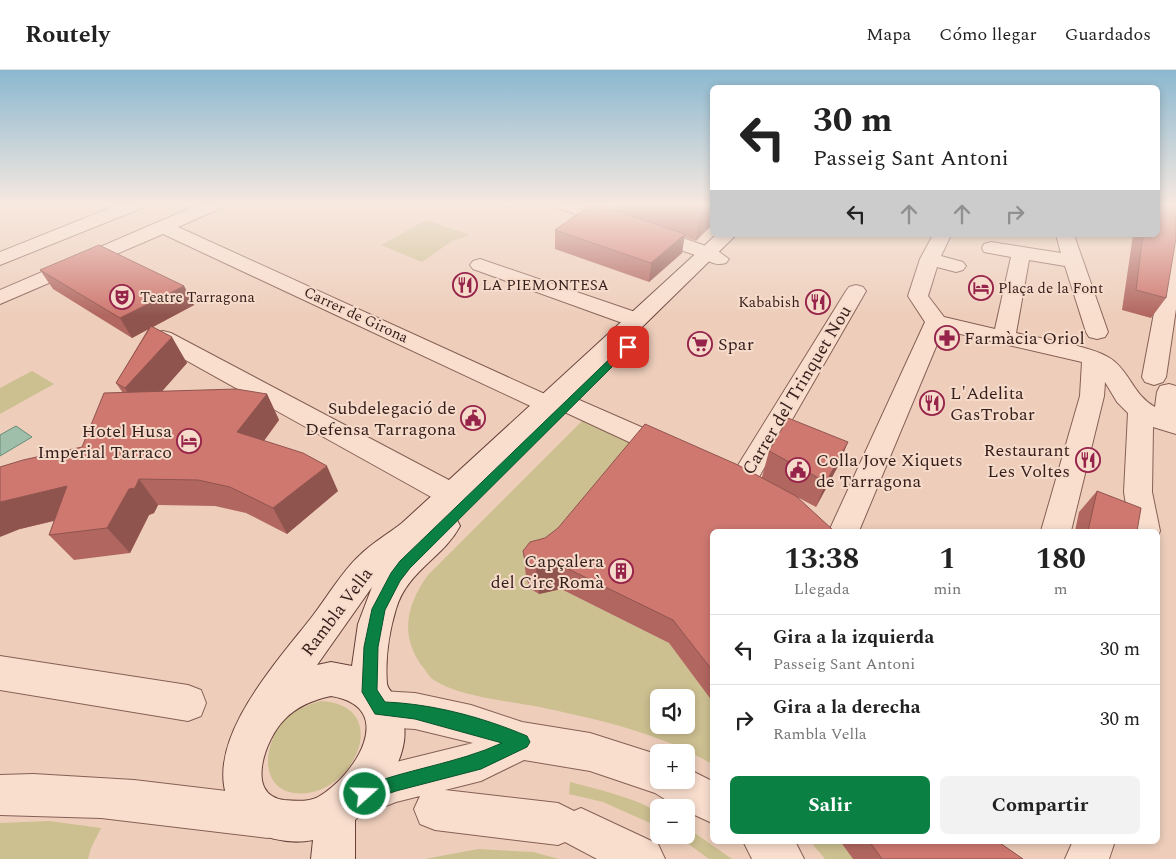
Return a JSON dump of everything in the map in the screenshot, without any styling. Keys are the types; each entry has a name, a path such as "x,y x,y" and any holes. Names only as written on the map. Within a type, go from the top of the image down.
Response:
{"street":[{"path":"0,259 43,241"},
{"path":"0,277 85,241"},
{"path":"0,298 131,241"},
{"name":"Carrer de Girona","path":"194,241 558,404 690,459"},
{"path":"670,241 713,256"},
{"name":"Rambla Vella","path":"265,712 294,668 370,566 413,532 452,495 558,404 713,256 723,241"},
{"name":"Rambla Vella","path":"375,701 373,630 378,609 405,565 636,320 713,256 735,241"},
{"path":"939,241 930,259 918,296 936,322 1094,358 1109,367 1126,396 1141,409 1172,424"},
{"path":"1067,241 1097,332"},
{"path":"1172,424 1161,385 1176,244"},
{"path":"991,248 1021,253 1075,268"},
{"path":"1004,337 1021,253"},
{"path":"46,257 68,268"},
{"path":"930,259 956,266"},
{"path":"480,265 636,320"},
{"name":"Carrer del Trinquet Nou","path":"742,482 854,294"},
{"path":"829,529 936,322"},
{"path":"164,338 452,495"},
{"path":"1057,529 1092,396 1094,358"},
{"path":"1141,409 1138,492 1145,529"},
{"path":"716,471 766,495"},
{"path":"0,673 188,703"},
{"path":"268,817 251,803 242,782 242,758 250,734 265,712 286,695 308,684 331,679 352,683 375,701 470,724 522,742 590,752 650,772"},
{"path":"333,859 342,805 369,779 381,754 385,730 375,701"},
{"path":"0,795 28,794 116,799 268,817 292,822 318,818 342,805 396,782 481,761 522,742"},
{"path":"686,789 710,802"},
{"path":"434,809 569,827 643,859"},
{"path":"767,844 782,859"},
{"path":"1087,859 1093,844"}],"shaded area":[{"path":"389,241 453,241 422,262 381,245"},
{"path":"32,371 54,384 0,414 0,388"},
{"path":"584,419 646,447 526,576 529,588 539,594 557,587 669,643 710,698 710,763 695,755 695,744 672,744 629,729 585,717 469,694 455,690 431,678 422,666 410,643 408,620 415,597 428,575"},
{"path":"16,426 32,437 0,456 0,435"},
{"path":"321,701 344,706 357,718 361,734 357,751 348,768 333,783 315,792 294,793 283,790 270,775 268,766 268,755 275,735 284,721 293,713"},
{"path":"570,782 627,798 650,808 650,823 603,802 569,794"},
{"path":"49,821 101,828 88,859 0,859 0,823"},
{"path":"695,833 732,859 709,859 688,844 695,844"},
{"path":"812,844 842,844 853,859 825,859"},
{"path":"478,849 533,852 559,859 425,859"}],"building":[{"path":"586,241 677,241 651,263"},
{"path":"1142,241 1176,241 1166,298 1136,290"},
{"path":"99,245 184,286 120,318 40,270"},
{"path":"151,326 172,337 125,388 116,383"},
{"path":"236,389 267,394 237,432 303,453 327,466 273,508 230,487 198,480 139,479 135,488 129,489 107,528 49,535 67,486 0,502 0,467 82,447 104,393"},
{"path":"788,418 848,442 826,482 769,451"},
{"name":"Capçalera del Circ Romà","path":"645,424 738,465 796,496 832,529 710,529 710,667 673,620 560,565 536,569 526,564 523,551 530,542 545,538 558,528"},
{"path":"1097,491 1141,508 1137,529 1088,529"},
{"path":"871,844 1001,844 1023,859 882,859"}],"place":[{"name":"LA PIEMONTESA","path":"465,285"},
{"name":"Plaça de la Font","path":"981,288"},
{"name":"Teatre Tarragona","path":"122,297"},
{"name":"Kababish","path":"818,302"},
{"name":"Farmàcia Oriol","path":"947,338"},
{"name":"Spar","path":"700,344"},
{"name":"L'Adelita GasTrobar","path":"932,403"},
{"name":"Subdelegació de Defensa Tarragona","path":"473,418"},
{"name":"Hotel Husa Imperial Tarraco","path":"189,441"},
{"name":"Restaurant Les Voltes","path":"1088,460"},
{"name":"Colla Jove Xiquets de Tarragona","path":"798,470"},
{"name":"Capçalera del Circ Romà","path":"621,571"}],"route":[{"path":"365,794 396,782 481,761 522,742 470,724 415,711 381,709 370,692 371,647 378,609 384,596 405,565 628,347"}]}
